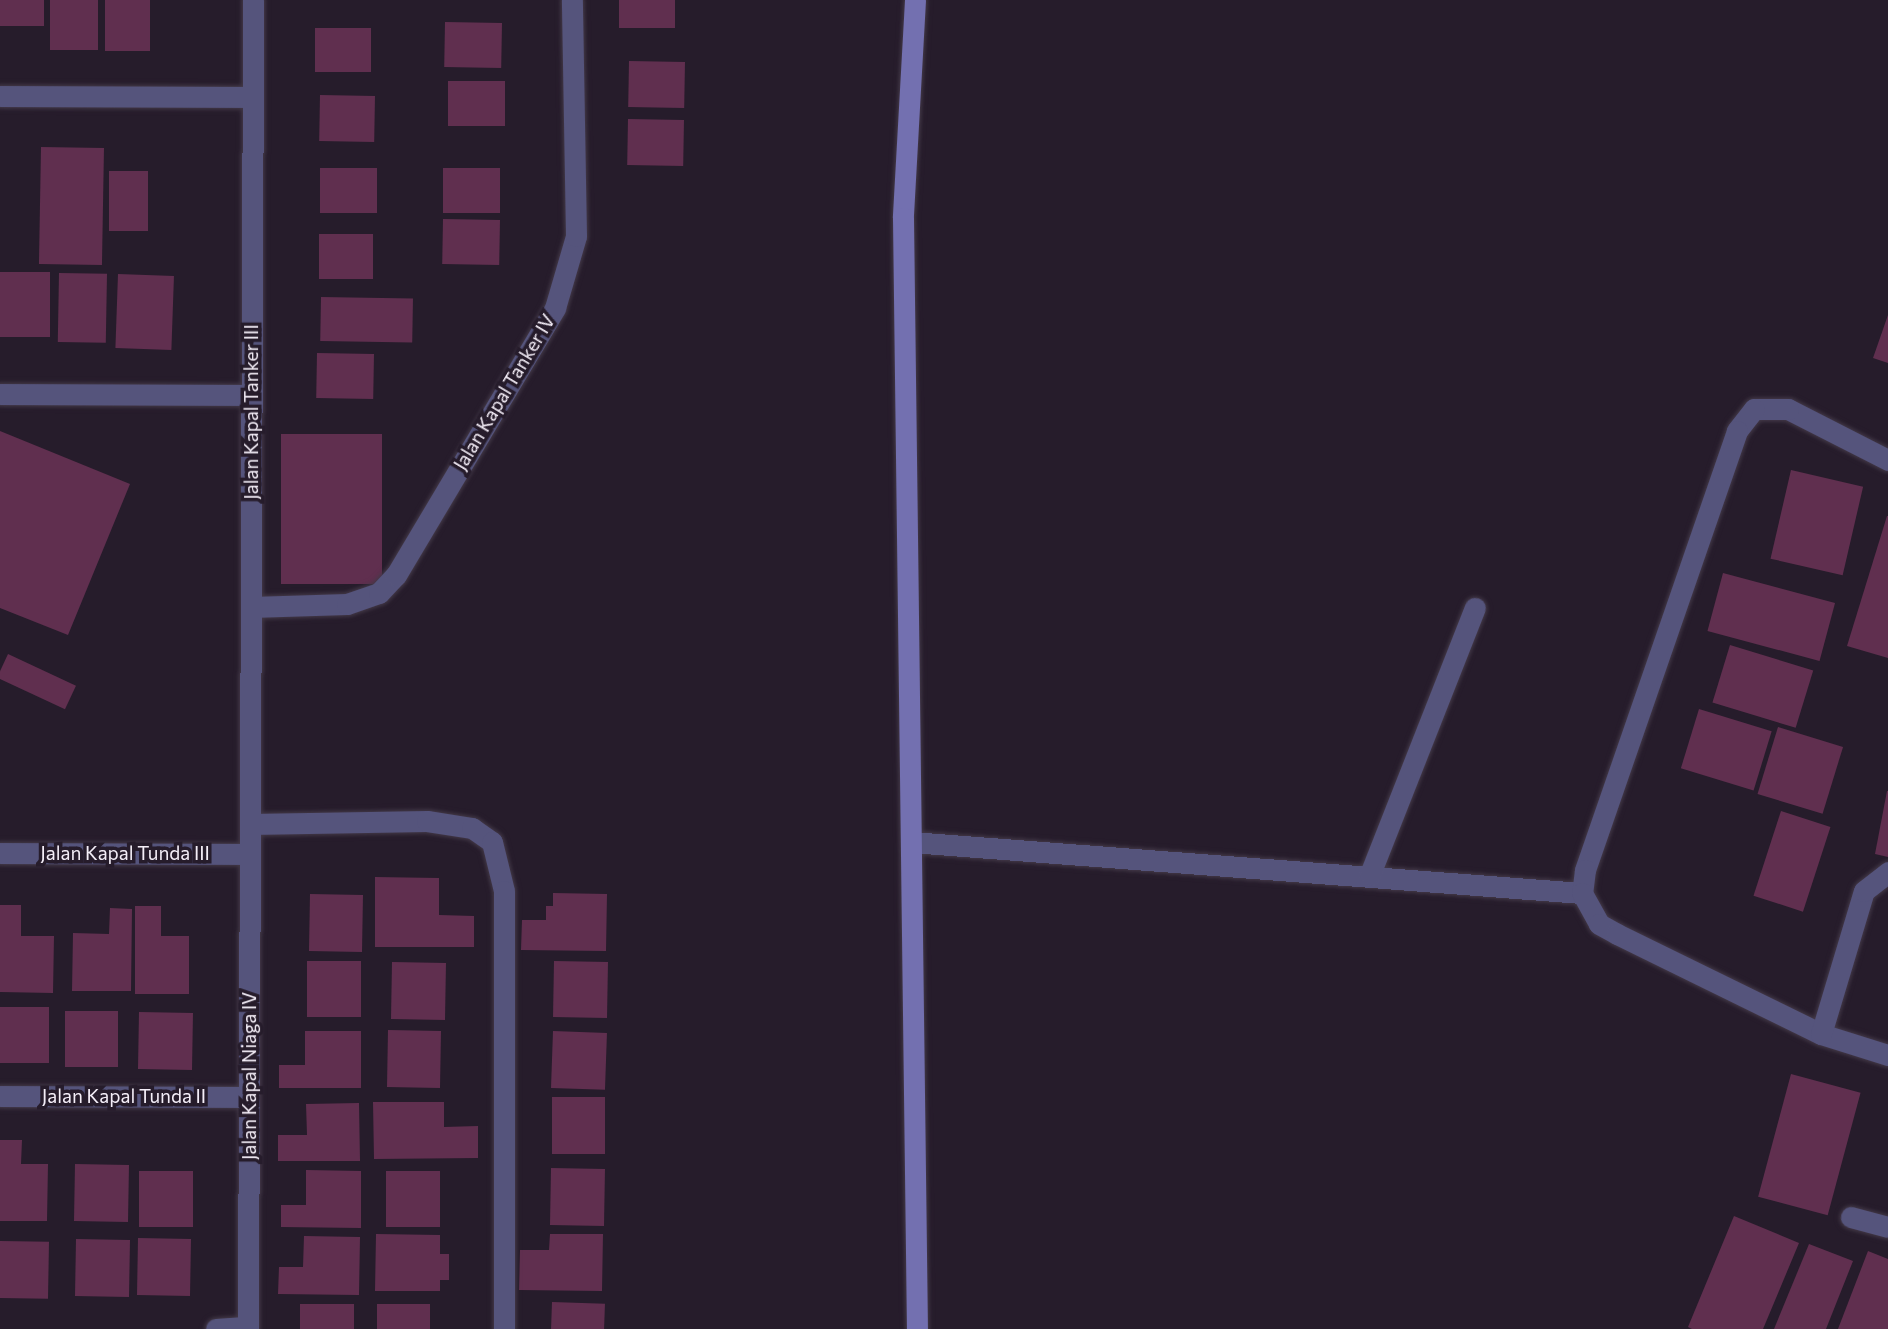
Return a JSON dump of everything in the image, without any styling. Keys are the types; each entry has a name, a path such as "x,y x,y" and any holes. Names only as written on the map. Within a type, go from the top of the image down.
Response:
{"street":[{"name":"Jalan Kapal Tanker III","path":"250,824 253,0"},
{"name":"Jalan Kapal Tanker IV","path":"251,607 348,604 379,593 396,575 555,308 576,236 572,0"},
{"path":"915,0 903,218 917,1329"},
{"path":"0,96 253,97"},
{"path":"0,394 251,395"},
{"path":"1888,460 1788,409 1754,409 1737,431 1585,870 1582,893 1599,924 1616,934 1821,1034 1888,1055"},
{"path":"1370,874 1475,608"},
{"path":"250,824 427,821 472,828 492,842 504,891 504,1329"},
{"name":"Jalan Kapal Niaga IV","path":"248,1328 250,824"},
{"path":"911,842 1370,874 1582,893"},
{"name":"Jalan Kapal Tunda III","path":"0,853 250,854"},
{"path":"1821,1034 1864,891 1888,872"},
{"name":"Jalan Kapal Tunda II","path":"0,1096 248,1097"},
{"path":"1851,1217 1888,1227"},
{"path":"216,1329 248,1328"}],"building":[{"path":"0,0 44,0 44,26 0,26"},
{"path":"50,0 98,0 98,50 50,50"},
{"path":"105,0 150,0 150,51 105,51"},
{"path":"619,0 675,0 675,28 619,28"},
{"path":"445,22 502,23 501,68 444,67"},
{"path":"315,28 371,28 371,72 315,72"},
{"path":"629,61 685,62 684,108 628,107"},
{"path":"448,81 505,81 505,126 448,126"},
{"path":"320,95 375,96 374,142 319,141"},
{"path":"628,119 684,120 683,166 627,165"},
{"path":"41,147 104,148 102,265 39,264"},
{"path":"320,168 377,168 377,213 320,213"},
{"path":"443,168 500,168 500,213 443,213"},
{"path":"109,171 148,171 148,231 109,231"},
{"path":"443,219 500,220 499,265 442,264"},
{"path":"319,234 373,234 373,279 319,279"},
{"path":"0,272 50,272 50,337 0,337"},
{"path":"59,273 107,274 106,343 58,342"},
{"path":"118,274 174,276 171,350 115,348"},
{"path":"321,297 413,299 412,343 320,341"},
{"path":"1888,315 1888,363 1873,358"},
{"path":"317,353 374,354 373,399 316,398"},
{"path":"0,431 130,484 68,635 0,608"},
{"path":"281,434 382,434 382,584 281,584"},
{"path":"1791,470 1863,487 1843,575 1771,559"},
{"path":"1888,516 1888,658 1847,646"},
{"path":"1723,573 1835,603 1820,661 1707,631"},
{"path":"1730,645 1813,670 1796,728 1712,702"},
{"path":"8,654 76,686 65,709 0,679 0,671"},
{"path":"1699,709 1772,731 1754,791 1681,768"},
{"path":"1778,727 1843,747 1823,814 1758,794"},
{"path":"1888,791 1888,857 1875,854"},
{"path":"1781,811 1830,827 1803,912 1753,896"},
{"path":"375,877 439,878 439,915 474,916 474,947 375,947"},
{"path":"553,893 607,894 606,951 521,950 522,920 546,920 546,906 553,906"},
{"path":"310,894 363,895 362,952 309,951"},
{"path":"0,905 21,905 21,936 54,936 53,993 0,992"},
{"path":"135,906 161,906 161,936 189,936 189,994 135,994"},
{"path":"110,908 132,909 131,991 72,991 73,933 109,934"},
{"path":"307,961 361,961 361,1017 307,1017"},
{"path":"554,961 608,962 607,1018 553,1017"},
{"path":"392,962 446,963 445,1020 391,1019"},
{"path":"0,1007 49,1007 49,1063 0,1063"},
{"path":"65,1011 118,1011 118,1067 65,1067"},
{"path":"139,1012 193,1013 192,1070 138,1069"},
{"path":"388,1030 441,1031 440,1088 387,1087"},
{"path":"305,1031 361,1031 361,1088 279,1088 279,1065 305,1065"},
{"path":"553,1031 607,1033 605,1090 551,1088"},
{"path":"1791,1074 1861,1093 1828,1215 1758,1197"},
{"path":"552,1097 605,1097 605,1154 552,1154"},
{"path":"373,1102 444,1102 444,1127 478,1126 478,1158 374,1159"},
{"path":"359,1103 360,1161 278,1161 278,1135 307,1135 306,1104"},
{"path":"0,1140 22,1140 21,1164 48,1164 47,1221 0,1221"},
{"path":"75,1164 129,1165 128,1222 74,1221"},
{"path":"551,1168 605,1169 604,1226 550,1225"},
{"path":"306,1170 361,1171 361,1228 281,1227 281,1205 306,1205"},
{"path":"139,1171 193,1171 193,1227 139,1227"},
{"path":"386,1171 440,1171 440,1227 386,1227"},
{"path":"1734,1216 1799,1243 1763,1329 1692,1329 1688,1327"},
{"path":"376,1234 440,1235 440,1254 449,1254 449,1280 440,1280 440,1291 375,1291"},
{"path":"550,1234 603,1234 602,1291 519,1290 520,1250 549,1250"},
{"path":"304,1236 360,1237 359,1295 278,1294 279,1267 303,1267"},
{"path":"138,1238 191,1239 190,1296 137,1295"},
{"path":"76,1239 130,1240 129,1297 75,1296"},
{"path":"0,1241 49,1242 48,1299 0,1298"},
{"path":"1809,1244 1853,1261 1826,1329 1774,1329"},
{"path":"1868,1251 1888,1259 1888,1329 1838,1329"},
{"path":"552,1302 605,1304 604,1329 551,1329"},
{"path":"300,1304 354,1304 354,1329 300,1329"},
{"path":"377,1304 430,1304 430,1329 377,1329"}]}
